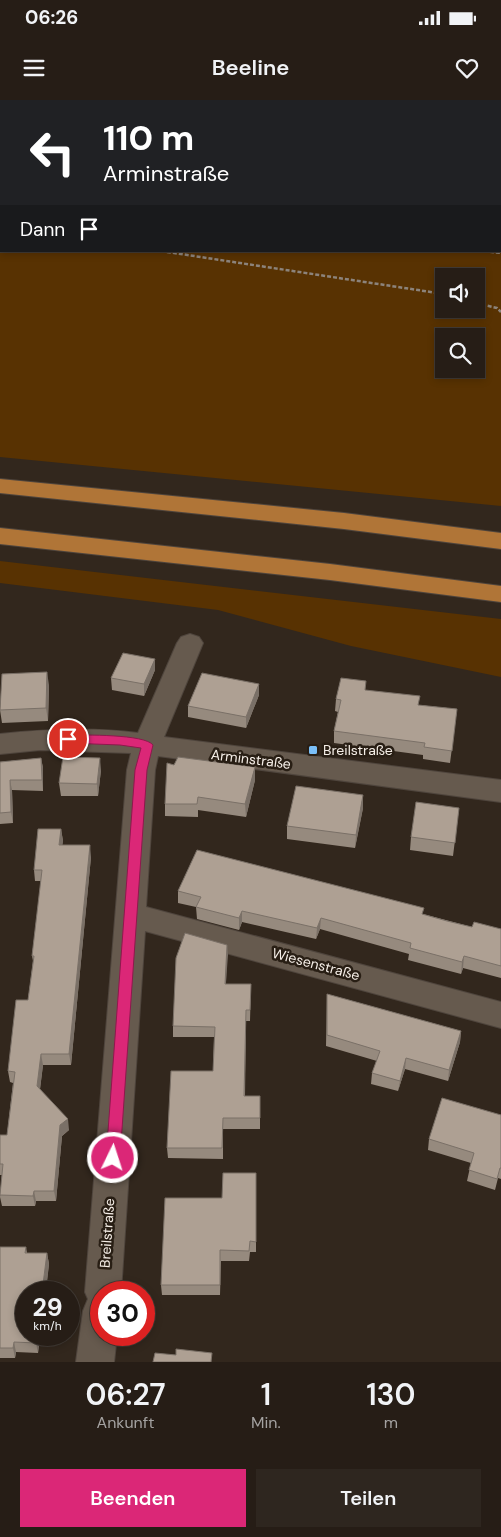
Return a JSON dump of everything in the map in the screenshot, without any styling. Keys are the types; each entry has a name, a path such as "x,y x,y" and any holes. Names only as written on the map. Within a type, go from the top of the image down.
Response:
{"highway":[{"path":"0,486 344,521 501,541"},
{"path":"0,536 320,571 501,594"}],"street":[{"name":"Breilstraße","path":"104,1281 141,770 147,745 190,644"},
{"name":"Arminstraße","path":"0,744 40,740 120,740 501,791"},
{"name":"Wiesenstraße","path":"130,915 501,1015"},
{"path":"95,1362 97,1346"}],"path":[{"path":"169,252 333,275 435,292"},
{"path":"485,305 501,308"},
{"path":"497,308 501,312"}],"shaded area":[{"path":"0,252 501,252 501,506 0,457"},
{"path":"0,561 501,619 501,677 351,646 218,610 0,583"}],"building":[{"path":"123,653 155,659 144,684 111,678"},
{"path":"47,672 46,708 0,710 2,674"},
{"path":"202,673 259,684 246,717 188,706"},
{"path":"341,678 366,681 365,690 420,696 418,705 457,709 452,751 424,747 425,743 334,731 341,700 336,699"},
{"path":"63,757 100,758 97,784 59,783"},
{"path":"178,757 255,767 245,804 198,797 197,804 165,804 167,763 174,765"},
{"path":"41,758 42,780 10,780 11,812 0,813 0,762"},
{"path":"296,786 363,795 356,835 287,826"},
{"path":"416,802 459,808 455,843 411,837"},
{"path":"38,829 61,829 59,845 90,845 69,1054 41,1054 37,1086 68,1119 60,1125 54,1191 34,1191 33,1196 0,1195 3,1164 0,1164 0,1135 7,1135 15,1072 8,1071 16,1000 28,1000 34,956 32,956 42,870 34,870"},
{"path":"197,850 424,908 422,914 447,921 472,927 474,922 501,929 501,966 464,956 462,962 410,948 411,943 321,918 317,928 242,911 239,918 196,907 201,897 178,891"},
{"path":"185,933 227,945 225,984 251,984 250,1010 246,1010 244,1096 260,1096 260,1118 223,1118 222,1148 167,1148 171,1071 213,1071 215,1027 173,1026 176,958"},
{"path":"327,994 461,1031 449,1070 406,1058 400,1081 372,1073 380,1051 327,1035"},
{"path":"442,1098 501,1115 501,1168 497,1179 469,1170 474,1153 429,1139"},
{"path":"223,1173 256,1173 256,1242 250,1241 249,1251 220,1250 220,1285 161,1285 165,1198 222,1198"},
{"path":"0,1247 26,1247 25,1253 47,1253 43,1281 15,1281 15,1342 13,1348 0,1348"},
{"path":"176,1349 212,1353 211,1362 153,1362 155,1353 176,1355"}],"place":[{"name":"Breilstraße","path":"313,750"}],"route":[{"path":"68,739 120,740 147,745 141,770 113,1158"}]}
